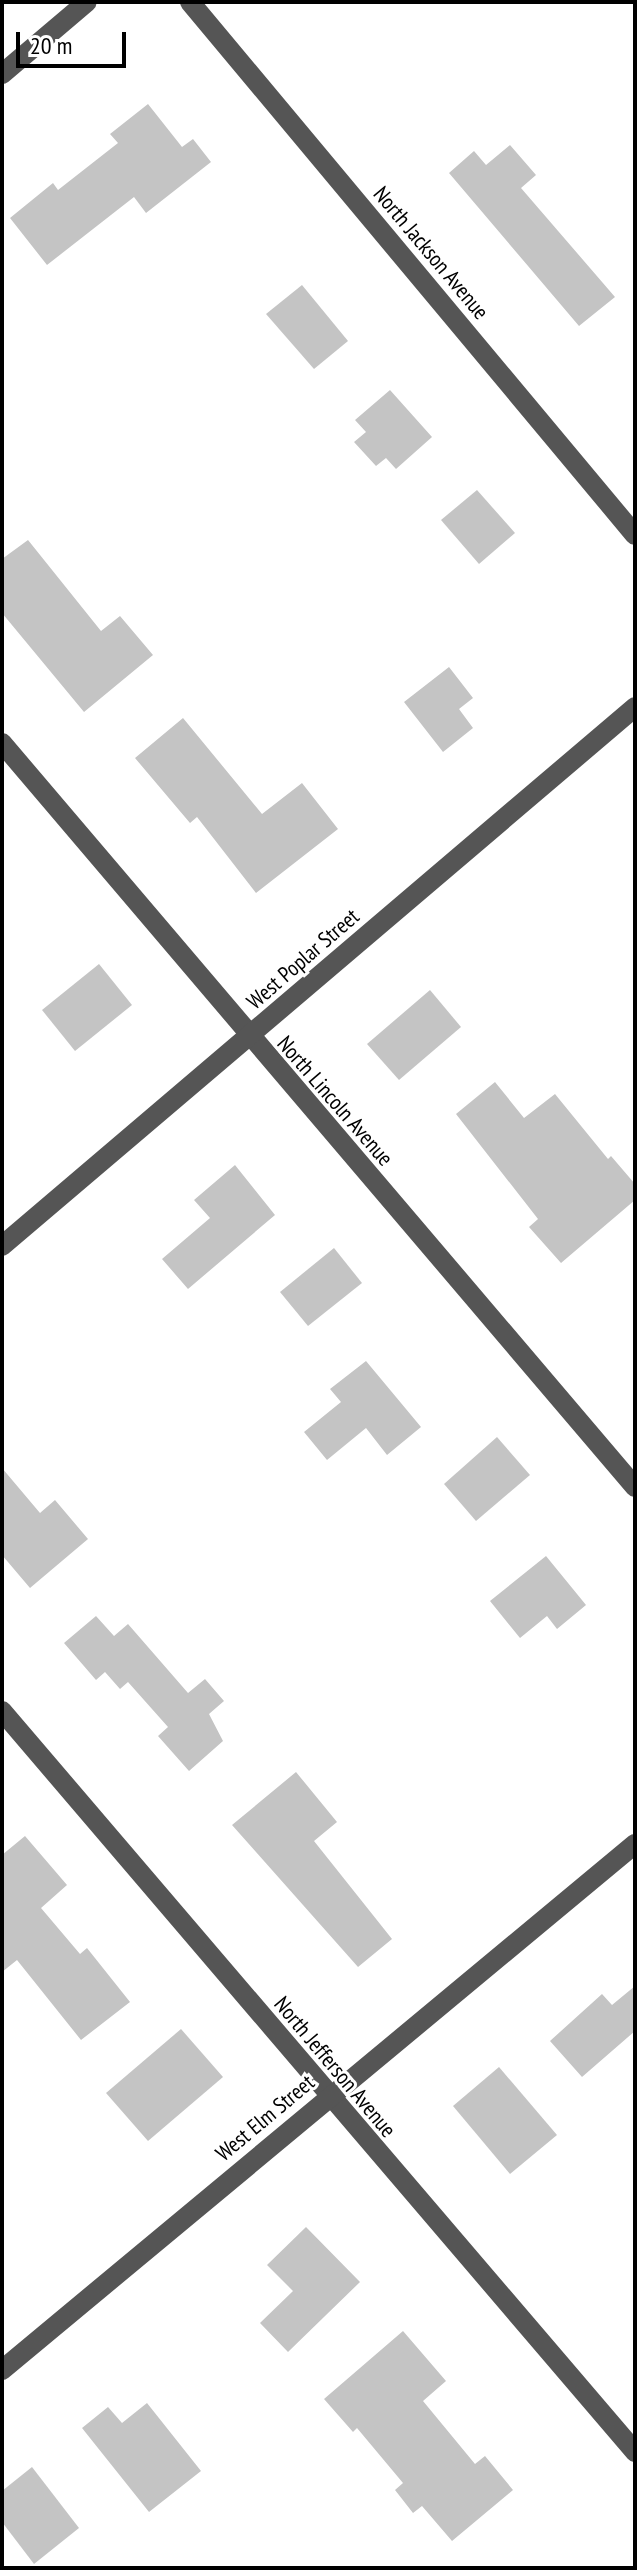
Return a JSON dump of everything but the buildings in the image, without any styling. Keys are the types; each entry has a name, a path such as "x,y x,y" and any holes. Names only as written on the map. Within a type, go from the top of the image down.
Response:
{"street":[{"path":"2,74 87,2"},
{"name":"North Jackson Avenue","path":"190,2 635,535"},
{"name":"West Poplar Street","path":"2,1246 635,707"},
{"name":"North Lincoln Avenue","path":"2,743 635,1487"},
{"name":"North Jefferson Avenue","path":"2,1711 635,2452"},
{"name":"West Elm Street","path":"2,2370 635,1844"}]}
